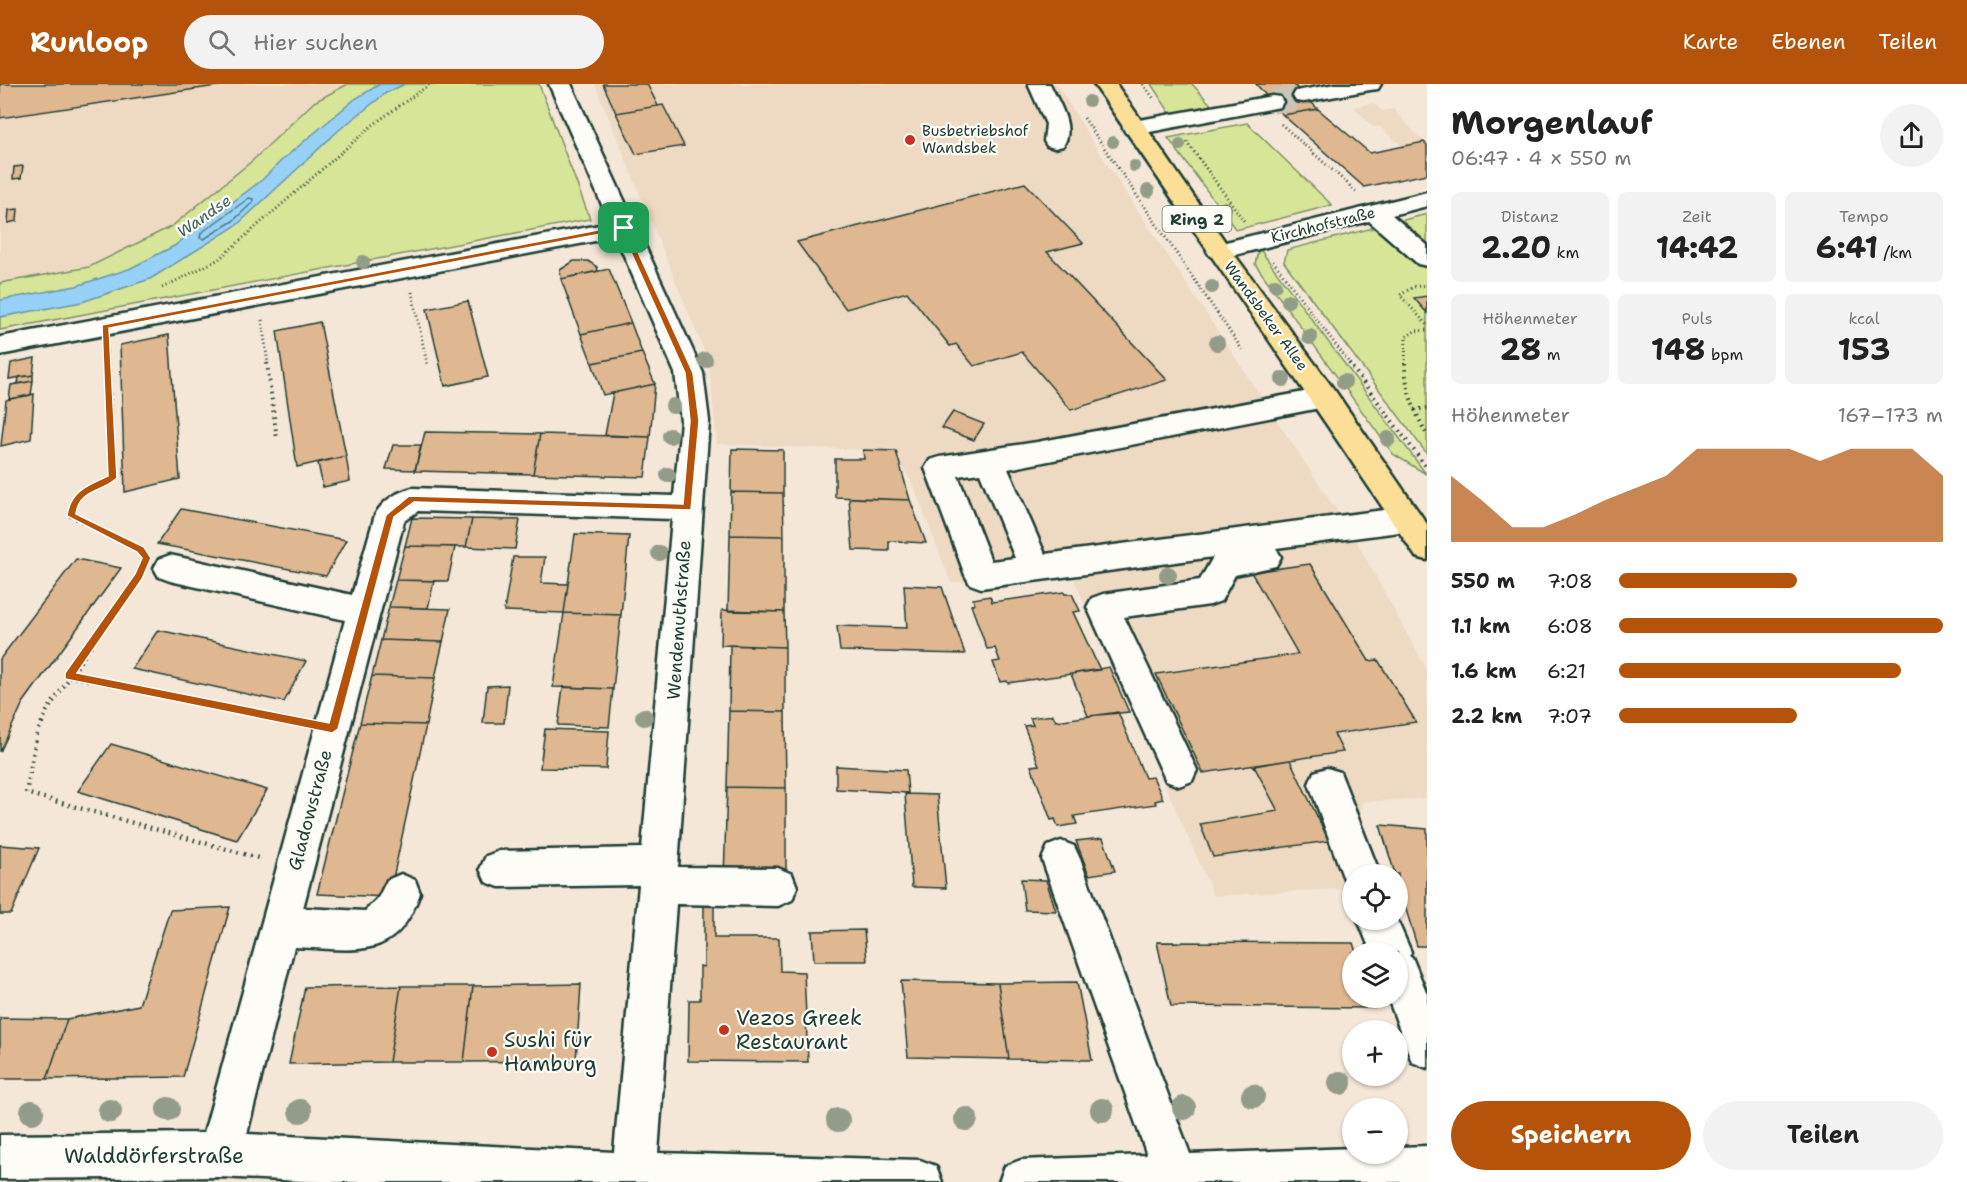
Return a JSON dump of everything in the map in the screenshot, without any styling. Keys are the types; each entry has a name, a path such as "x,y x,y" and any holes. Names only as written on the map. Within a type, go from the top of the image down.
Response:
{"main road":[{"name":"Wandsbeker Allee","path":"1105,84 1418,534"}],"street":[{"name":"Wendemuthstraße","path":"560,84 689,373 694,421 634,1178"},
{"path":"1040,84 1057,124 1055,141"},
{"path":"1304,96 1370,84"},
{"path":"1225,87 1259,105"},
{"path":"1134,128 1259,105"},
{"name":"Kirchhofstraße","path":"1219,251 1259,241 1369,205 1427,199"},
{"path":"1369,205 1427,258"},
{"path":"0,346 408,269 489,261 624,228"},
{"path":"1325,398 1267,406 990,462 940,468 981,574 1418,534"},
{"path":"990,462 1035,568"},
{"name":"Gladowstraße","path":"220,1155 294,868 390,515 412,499 687,508"},
{"path":"1179,770 1103,607 1210,592 1225,564 1418,534"},
{"path":"158,563 364,611"},
{"path":"1327,784 1357,864"},
{"path":"1061,859 1176,1175"},
{"path":"500,869 659,875 778,887"},
{"path":"279,927 364,930 373,927 390,915 401,894"},
{"path":"1408,997 1427,1047"},
{"name":"Walddörferstraße","path":"0,1157 118,1168 220,1155 634,1178 920,1182"},
{"path":"1022,1182 1427,1168"}],"path":[{"path":"157,290 218,260 325,168 364,131 430,84"},
{"path":"1143,84 1427,468"},
{"path":"1259,105 1369,205"},
{"path":"1083,116 1243,351"},
{"path":"408,269 427,365"},
{"path":"1427,285 1413,287 1400,294 1427,325"},
{"path":"259,297 277,439"},
{"path":"105,326 113,478 82,491 72,506 71,516 140,549 158,563 138,576 47,711 37,734 26,794 294,868"},
{"path":"1427,330 1415,331 1406,337 1405,379 1414,410 1427,435"},
{"path":"1414,410 1427,408"},
{"path":"69,676 332,729"}],"shaded area":[{"path":"0,84 348,84 314,102 252,161 172,226 89,267 0,283"},
{"path":"595,84 1057,84 1094,144 1354,537 1427,670 1427,798 1362,802 1356,864 1342,864 1342,889 1214,896 1069,568 951,583 913,485 896,451 717,444 709,363"},
{"path":"1373,103 1382,111 1393,109 1424,142 1403,147 1380,127 1373,127 1354,107"}],"green space":[{"path":"348,84 539,84 590,219 0,330 0,283 89,267 172,226 252,161 314,102"},
{"path":"1151,84 1192,84 1213,107 1170,113"},
{"path":"1247,123 1332,205 1236,230 1168,138"},
{"path":"1427,214 1427,454 1284,262 1287,250"},
{"path":"1259,248 1426,474 1393,454 1255,264"}],"water":[{"path":"380,84 405,84 386,93 339,130 237,225 150,279 82,302 0,317 0,300 76,286 129,269 174,246 262,180 283,159 355,99"}],"building":[{"path":"0,84 230,84 0,118"},
{"path":"603,84 647,84 658,106 616,113"},
{"path":"1256,84 1293,84 1318,109 1283,115"},
{"path":"663,105 684,146 636,154 616,113"},
{"path":"1318,109 1370,153 1424,142 1427,145 1427,174 1364,187 1283,115"},
{"path":"23,166 21,178 13,179 14,167"},
{"path":"1025,183 1083,243 1047,252 1167,380 1071,410 1022,352 974,366 956,344 950,346 907,292 846,309 797,242"},
{"path":"18,209 17,221 8,223 9,210"},
{"path":"574,261 588,261 597,267 598,271 561,279 560,270"},
{"path":"609,269 631,323 581,334 561,279"},
{"path":"1427,296 1427,313 1414,298"},
{"path":"468,301 488,377 445,386 427,309"},
{"path":"320,322 346,456 297,467 277,331"},
{"path":"631,323 642,353 592,363 581,334"},
{"path":"169,335 180,479 125,492 120,345"},
{"path":"642,353 655,384 603,395 592,363"},
{"path":"35,358 33,375 9,379 11,363"},
{"path":"33,375 33,381 18,384 19,377"},
{"path":"33,381 31,395 9,399 11,385"},
{"path":"655,384 650,437 605,435 613,393"},
{"path":"34,394 31,439 1,446 6,400"},
{"path":"953,412 984,424 974,440 942,428"},
{"path":"425,432 540,434 533,474 415,471"},
{"path":"540,434 650,437 645,477 533,474"},
{"path":"393,445 421,445 415,470 386,469"},
{"path":"732,449 783,450 783,493 731,492"},
{"path":"863,450 896,451 910,500 835,497 835,459 864,459"},
{"path":"346,456 350,481 323,487 318,463"},
{"path":"731,492 783,493 784,536 730,535"},
{"path":"849,498 910,500 926,543 889,541 889,551 853,550"},
{"path":"181,509 346,540 326,576 157,544"},
{"path":"412,518 472,519 466,547 405,546"},
{"path":"472,519 520,520 515,549 466,547"},
{"path":"575,534 629,536 621,615 564,613"},
{"path":"730,535 784,536 784,612 728,611"},
{"path":"405,546 455,547 448,581 396,580"},
{"path":"513,557 545,557 541,583 568,584 564,613 504,611"},
{"path":"76,559 121,568 23,703 0,752 0,659"},
{"path":"1310,564 1369,661 1378,660 1416,722 1334,734 1343,752 1203,773 1156,674 1298,654 1251,572"},
{"path":"396,580 434,581 428,608 389,607"},
{"path":"904,585 942,587 965,654 840,651 837,626 907,628"},
{"path":"1064,592 1072,594 1080,611 1073,612 1100,670 1008,683 1007,681 1000,682 993,662 1000,661 995,648 987,649 971,605 975,604 973,599 990,596 992,602"},
{"path":"389,607 450,609 443,642 381,640"},
{"path":"722,610 784,612 785,647 721,645"},
{"path":"564,613 621,615 613,689 553,687"},
{"path":"158,630 306,661 284,702 132,669"},
{"path":"381,640 443,642 435,678 372,676"},
{"path":"730,645 785,647 785,712 729,711"},
{"path":"1109,667 1129,712 1088,716 1071,674"},
{"path":"372,676 435,678 426,725 360,723"},
{"path":"508,685 504,723 483,723 487,686"},
{"path":"563,687 613,689 609,727 558,725"},
{"path":"729,711 785,712 786,788 727,787"},
{"path":"1118,712 1145,778 1153,777 1163,799 1155,801 1156,804 1074,816 1077,824 1058,827 1055,819 1051,820 1031,766 1039,765 1024,726 1033,725 1030,718 1053,715 1056,721"},
{"path":"360,723 426,725 389,897 317,894"},
{"path":"545,729 609,731 606,769 540,768"},
{"path":"111,744 267,790 237,840 78,791"},
{"path":"1290,760 1329,841 1213,857 1200,824 1278,811 1254,766"},
{"path":"836,766 906,770 908,793 836,789"},
{"path":"727,787 786,788 786,879 724,878"},
{"path":"905,794 937,795 946,888 912,887"},
{"path":"1380,825 1427,829 1427,946 1417,946 1408,916 1408,864 1392,864"},
{"path":"1103,838 1115,871 1089,875 1076,841"},
{"path":"0,845 39,848 11,914 0,914"},
{"path":"1021,879 1046,880 1056,911 1025,910"},
{"path":"704,893 714,893 714,938 779,938 780,971 804,972 808,1062 688,1061 689,1000 700,1000 700,966 704,967"},
{"path":"230,907 183,1077 47,1079 67,1019 139,1005 170,910"},
{"path":"864,930 867,961 814,961 812,931"},
{"path":"1157,942 1342,943 1342,1008 1171,1006"},
{"path":"901,981 998,983 1009,1059 908,1057"},
{"path":"1077,982 1092,1060 1009,1059 998,983"},
{"path":"581,984 576,1061 464,1062 473,986"},
{"path":"401,986 473,986 464,1062 389,1062"},
{"path":"401,986 389,1062 289,1064 305,987"},
{"path":"0,1018 67,1019 47,1079 0,1079"}],"tunnel":[{"path":"1272,102 1304,96"}],"place":[{"name":"Busbetriebshof Wandsbek","path":"910,140"},
{"name":"Vezos Greek Restaurant","path":"724,1030"},
{"name":"Sushi für Hamburg","path":"492,1052"}],"route":[{"path":"624,228 689,373 694,421 687,508 412,499 390,515 332,729 69,676 138,576 147,558 140,549 71,516 72,506 82,491 113,478 105,326 624,228"}],"water label":[{"name":"Wandse","path":"204,216"}]}
